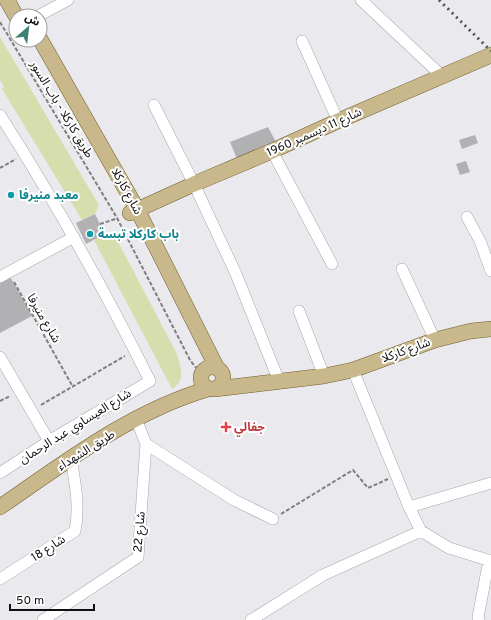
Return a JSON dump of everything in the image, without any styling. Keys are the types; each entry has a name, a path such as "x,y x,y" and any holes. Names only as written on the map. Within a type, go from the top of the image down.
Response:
{"main road":[{"name":"شارع كاركلا","path":"35,48 128,213"},
{"name":"شارع كاركلا","path":"45,48 128,213 199,347 210,377 250,386 278,381 324,376 353,370 436,340 471,331 491,329"},
{"name":"شارع 11 ديسمبر 1960","path":"128,213 272,151 338,120 491,55"},
{"name":"طريق الشهداء","path":"0,507 71,458 136,419 177,400 210,377"}],"street":[{"path":"48,11 68,0"},
{"path":"361,0 442,76"},
{"path":"302,41 338,120"},
{"path":"154,105 194,184 236,274 278,381"},
{"path":"0,115 74,236 134,350"},
{"path":"272,151 332,264"},
{"path":"467,217 480,241 491,270"},
{"path":"4,275 74,236"},
{"path":"402,269 436,340"},
{"path":"299,311 324,376"},
{"name":"شارع العيساوي عبد الرحمان","path":"0,473 49,441 150,381 134,350"},
{"path":"0,356 49,441"},
{"path":"353,370 409,507 421,531 449,548 490,561 478,617 479,620"},
{"name":"شارع 22","path":"43,620 138,557 146,444 136,419"},
{"path":"146,444 234,500 273,519"},
{"name":"شارع 18","path":"0,579 75,531 78,503 71,458"},
{"path":"409,507 491,483"},
{"path":"251,620 323,575 421,531"}],"path":[{"name":"طريق كاركلا - باب السور","path":"0,22 128,213 190,360 210,377"},
{"path":"0,168 25,154"},
{"path":"100,224 128,213"},
{"name":"شارع منيرفا","path":"4,275 73,387"},
{"path":"31,411 134,350"},
{"path":"273,519 353,470 368,488 396,476"}],"green space":[{"path":"0,37 99,205 95,214 82,220 2,89 4,87 0,80"},
{"path":"105,234 114,234 177,354 181,369 181,377 172,389 94,240"}],"building":[{"path":"268,127 276,142 237,159 230,142"},
{"path":"475,135 478,143 462,149 459,140"},
{"path":"466,161 470,172 460,175 456,164"},
{"path":"95,214 105,234 86,244 76,223"},
{"path":"8,273 32,316 0,333 0,277"}],"railway":[{"path":"439,0 491,51"}],"place":[{"name":"معبد منيرفا","path":"11,195"},
{"name":"باب كاركلا تبسة","path":"90,234"},
{"name":"جفالي","path":"226,427"}]}
